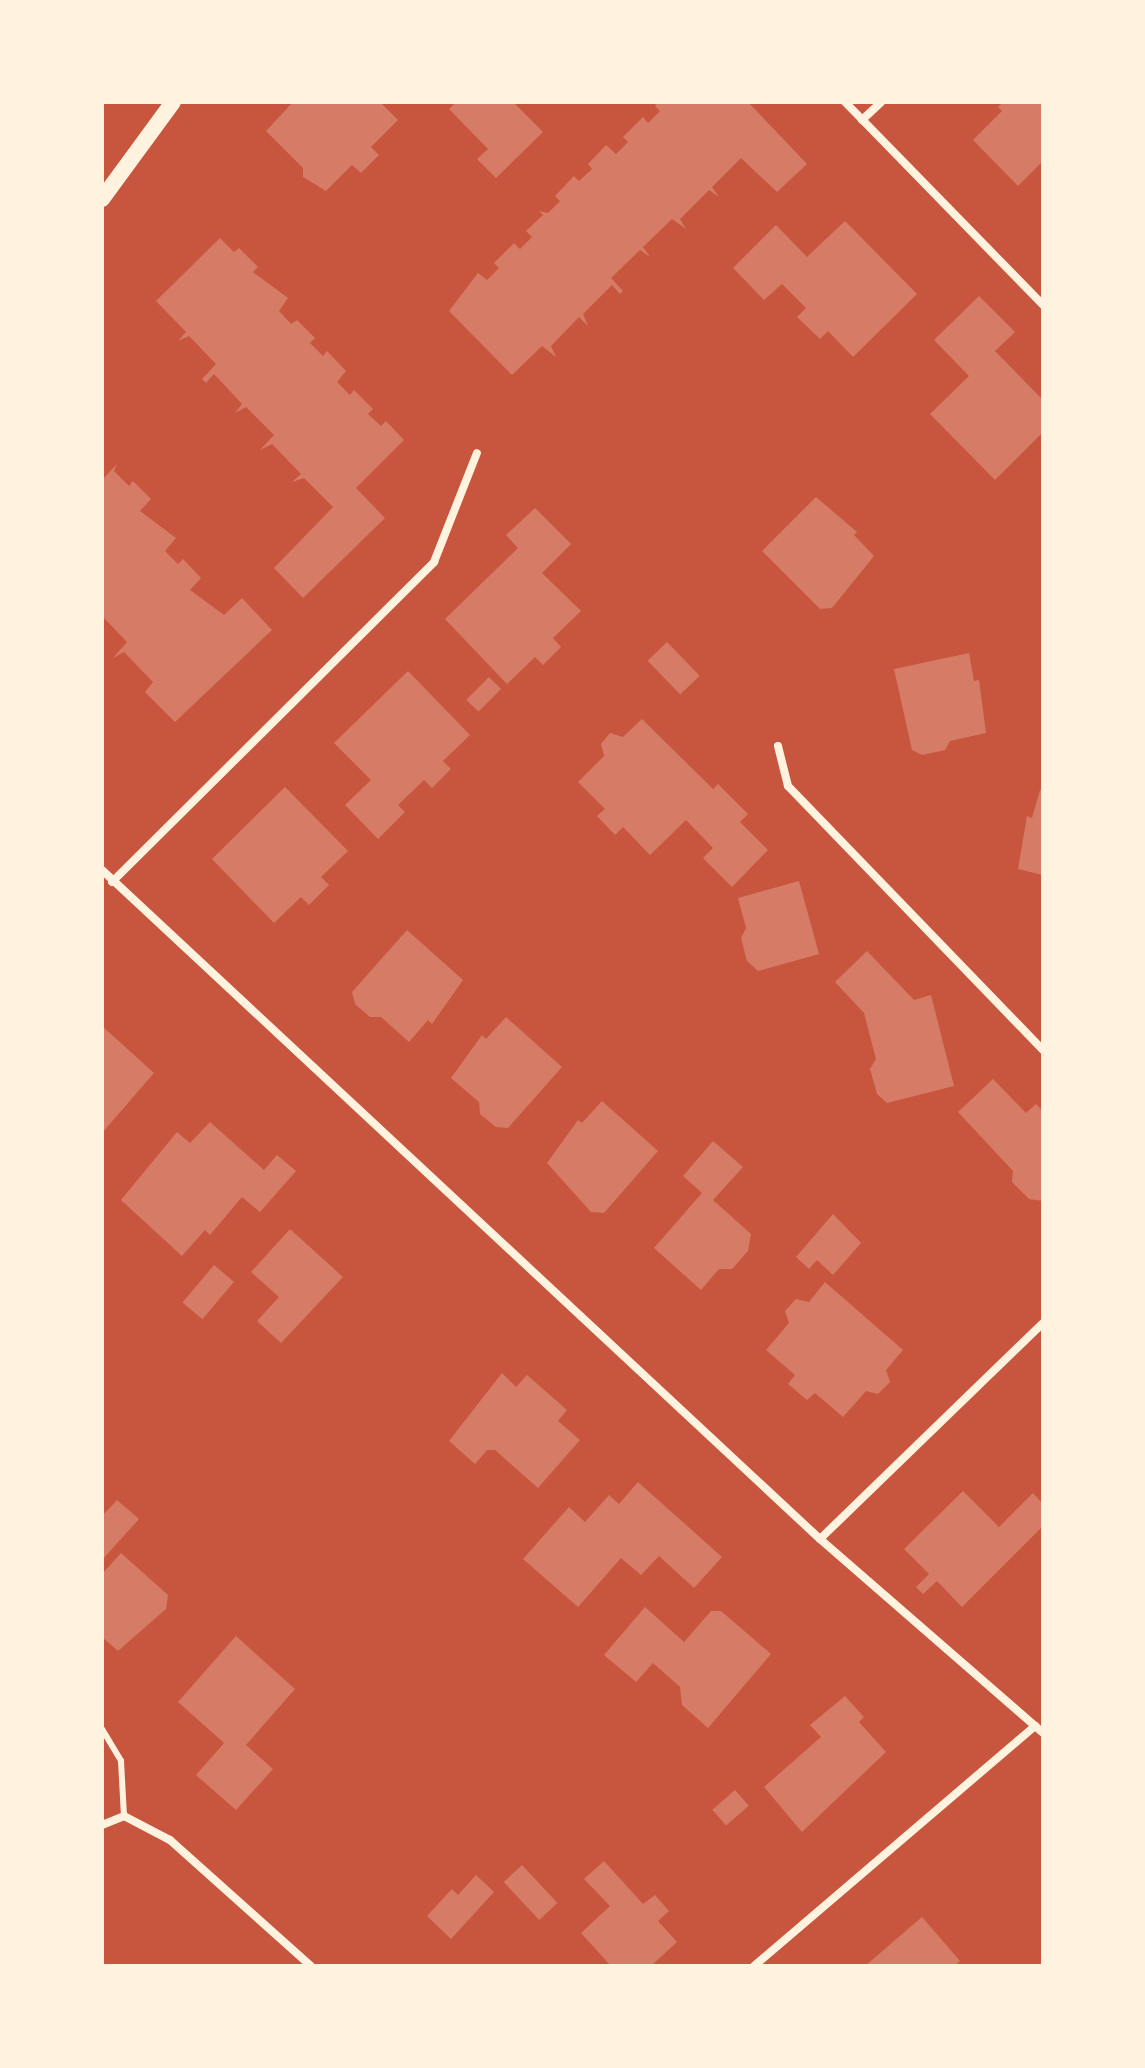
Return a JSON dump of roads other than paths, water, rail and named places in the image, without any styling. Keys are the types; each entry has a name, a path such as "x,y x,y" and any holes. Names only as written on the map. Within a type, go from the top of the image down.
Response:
{"main road":[{"path":"102,199 173,102"}],"street":[{"path":"845,102 1043,305"},
{"path":"862,120 881,102"},
{"path":"112,882 434,562 477,453"},
{"path":"778,746 788,786 1043,1050"},
{"path":"102,870 820,1539 1043,1733"},
{"path":"820,1539 1043,1323"},
{"path":"754,1966 1035,1726"},
{"path":"102,1825 124,1816 170,1840 311,1966"}],"lane":[{"path":"102,880 112,882"},
{"path":"102,1729 121,1761 124,1816"}]}
